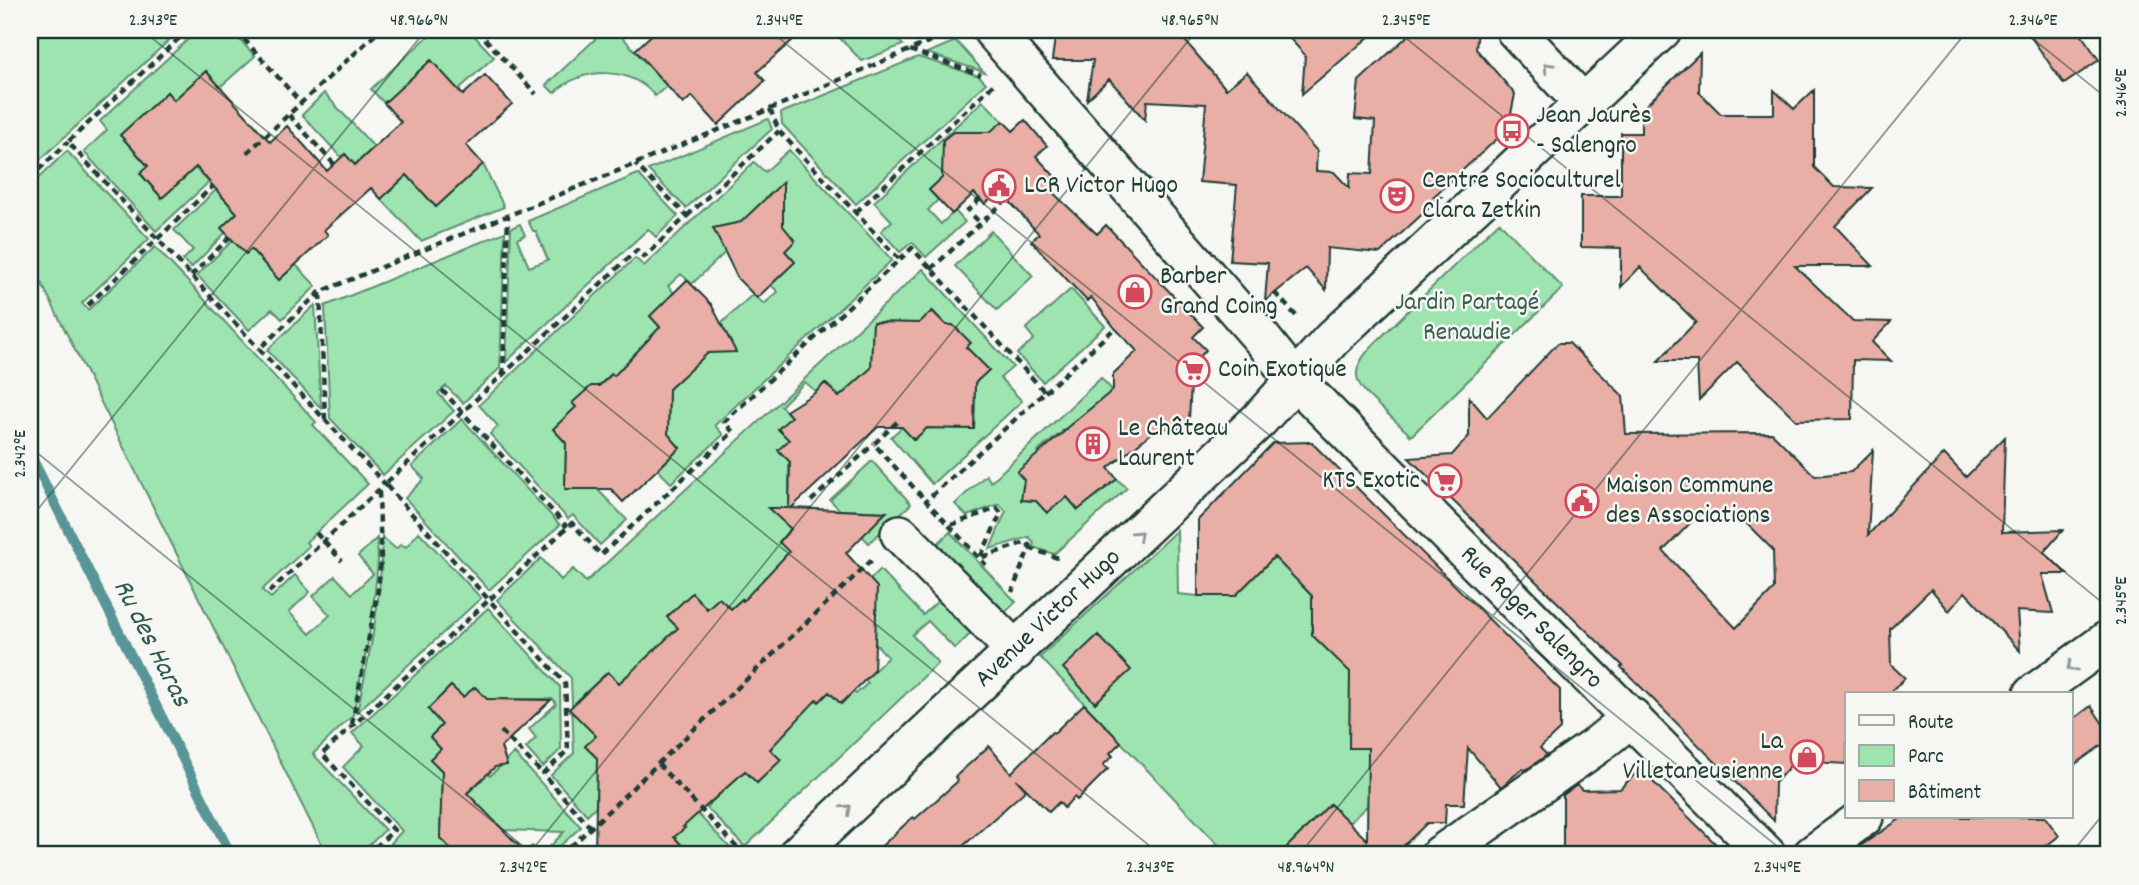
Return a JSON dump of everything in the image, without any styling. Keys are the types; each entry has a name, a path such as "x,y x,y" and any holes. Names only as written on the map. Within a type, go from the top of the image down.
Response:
{"street":[{"name":"Rue Roger Salengro","path":"992,30 1296,380 1767,855"},
{"path":"1515,30 1583,103"},
{"name":"Avenue Victor Hugo","path":"797,855 1005,639 1259,420 1332,338 1662,30"},
{"path":"900,534 1005,639"},
{"path":"2036,692 2109,639"},
{"path":"1440,855 1596,746 1632,717"},
{"path":"1812,855 1863,818"}],"path":[{"path":"30,178 188,30"},
{"path":"236,30 301,103"},
{"path":"247,153 380,30"},
{"path":"477,30 536,94"},
{"path":"260,349 320,292 958,30"},
{"path":"856,212 998,80 909,50"},
{"path":"770,109 779,131 900,260"},
{"path":"289,115 334,164"},
{"path":"269,592 637,250 644,257 779,131"},
{"path":"68,142 565,683 568,750 543,775"},
{"path":"635,164 687,216"},
{"path":"88,305 213,186"},
{"path":"980,199 968,210 981,224"},
{"path":"931,269 1007,199"},
{"path":"503,375 508,216"},
{"path":"191,276 230,237"},
{"path":"370,855 368,854 394,830 322,754 572,523 601,555 733,432 724,422 912,248 1045,392"},
{"path":"320,292 325,419"},
{"path":"1275,293 1299,319"},
{"path":"562,855 900,534 928,503 1115,328"},
{"path":"442,390 567,527"},
{"path":"811,501 897,422"},
{"path":"874,444 988,566"},
{"path":"352,726 379,590 379,490"},
{"path":"951,525 997,508 1001,513 980,558"},
{"path":"316,533 342,561"},
{"path":"980,558 1026,542 1030,546 1012,592"},
{"path":"1004,584 1020,602 1005,639"},
{"path":"501,731 591,828"},
{"path":"658,764 744,855"}],"green space":[{"path":"30,30 180,30 30,169"},
{"path":"198,30 231,30 255,56 220,87 206,71 174,100 167,92 120,135 148,166 140,174 162,198 195,168 209,182 156,231 84,152 107,130 100,121"},
{"path":"435,30 469,30 494,57 458,90 431,61 384,103 371,89"},
{"path":"605,30 616,30 667,86 655,96 632,79 605,73 578,78 554,93 546,85"},
{"path":"832,30 887,30 903,45 862,61"},
{"path":"956,41 984,72 927,53"},
{"path":"918,57 979,76 986,83 856,204 782,124 781,113"},
{"path":"324,93 374,147 354,165 345,154 341,157 302,115"},
{"path":"983,101 1003,121 991,132 953,132 944,140 942,178 929,190 938,200 928,210 941,224 955,211 965,222 926,257 912,242 900,252 881,231 892,221 874,202"},
{"path":"768,119 772,129 686,208 648,170"},
{"path":"789,150 892,260 715,425 723,435 671,483 658,470 680,448 668,434 669,397 665,393 714,347 731,346 729,338 711,333 753,294 764,304 778,292 771,285 795,262 785,251 795,241 783,226 783,183 768,197 733,245 692,284 681,274 668,286 674,293 650,316 660,327 624,387 611,374 589,395 573,403 576,407 553,429 566,443 565,488 597,489 627,520 600,545 573,515 568,519 490,434 498,426 479,405 635,258 644,266 754,162 765,172"},
{"path":"67,151 149,239 82,303 88,310 155,247 316,422 313,425 368,484 306,542 309,546 262,590 271,598 295,575 310,592 289,612 310,634 330,615 313,596 335,576 352,594 373,574 358,556 377,538 378,560 369,637 353,715 313,754 385,830 362,855 327,855 30,260 30,186"},
{"path":"483,164 504,207 421,241 381,199 407,175 436,207"},
{"path":"638,174 678,216 656,237 648,229 506,362 511,228 520,224 525,235 517,239 529,267 548,260 536,231 533,231 528,221"},
{"path":"216,190 237,213 222,227 226,232 191,268 183,260 193,250 174,230"},
{"name":"Jardin Partagé Renaudie","path":"1499,222 1563,288 1411,436 1360,385 1357,378 1359,365 1371,347"},
{"path":"991,231 1033,276 997,310 955,266"},
{"path":"505,232 500,368 463,403 446,386 438,393 454,411 383,475 330,418 325,306"},
{"path":"233,240 246,254 251,249 279,280 296,265 316,286 282,319 272,309 249,330 197,275"},
{"path":"923,269 1013,367 1000,378 1022,401 932,484 891,437 902,427 914,440 927,428 974,429 975,383 989,370 966,347 970,343 955,334 933,311 919,323 873,322 871,368 855,397 838,395 825,383 816,392 805,382 781,406 791,417 778,429 789,440 789,501 794,506 780,518 791,529 789,552 754,612 742,599 731,609 719,598 707,609 692,594 667,617 678,628 667,638 643,687 630,673 619,683 608,672 583,695 596,736 585,747 598,759 596,806 587,815 551,775 574,753 571,678 497,600 541,558 561,580 573,569 586,582"},
{"path":"1071,289 1105,326 1043,382 1017,354 1034,339 1026,329"},
{"path":"315,305 321,408 267,350"},
{"path":"1101,378 1113,391 1037,452 1022,494 1028,501 1036,501 1047,513 1067,497 1078,509 1117,479 1127,488 1054,554 1033,547 1034,542 1029,537 990,549 1006,511 999,504 967,516 955,504 986,475 991,482"},
{"path":"462,419 560,525 489,590 405,498 424,479 412,466"},
{"path":"872,461 911,504 869,543 862,536 887,512 840,510 830,500"},
{"path":"1177,530 1178,594 1235,596 1273,558 1293,558 1293,576 1312,596 1312,632 1369,691 1349,748 1368,748 1368,805 1349,823 1330,804 1279,855 1228,855 1040,657"},
{"path":"419,532 481,598 357,712 378,603 382,537 396,549 401,544 406,547"},
{"path":"950,532 1016,602 998,619 931,550"},
{"path":"880,570 923,615 941,598 978,626 955,649 928,621 912,635 938,663 745,847 706,807 745,771 757,783 780,760 770,749 781,737 768,723 806,688 819,702 829,692 856,694 868,683 865,680 888,657 875,643 849,600"},
{"path":"488,608 560,687 561,749 543,767 526,748 536,738 529,729 556,704 553,699 487,699 475,687 463,697 451,686 428,709 442,725 430,737 441,749 430,759 442,771 440,838 457,855 403,855 391,843 402,831 343,767 364,746 352,733"},
{"path":"514,753 581,827 550,855 542,855 564,832 503,830 456,804 482,780 481,766 490,776"},
{"path":"695,811 736,854 681,855 686,850 674,837 684,828 680,823"},
{"path":"532,846 542,855 522,855"}],"building":[{"path":"657,30 804,30 757,72 765,81 718,125 692,96 683,104 635,50"},
{"path":"1056,30 1176,30 1226,89 1247,72 1317,151 1316,171 1334,172 1349,188 1350,173 1372,174 1375,121 1355,119 1359,81 1414,30 1478,30 1476,49 1515,94 1508,129 1433,197 1441,197 1380,253 1327,248 1326,290 1306,268 1265,301 1268,263 1230,261 1237,185 1199,182 1206,104 1147,101 1145,120 1109,79 1087,100 1093,60 1052,60"},
{"path":"1282,30 1377,30 1302,94 1305,55"},
{"path":"2026,30 2078,30 2099,60 2064,84"},
{"path":"1700,53 1699,92 1721,114 1774,114 1774,90 1794,109 1814,90 1814,167 1834,187 1872,188 1835,226 1873,266 1795,266 1853,321 1891,322 1872,342 1891,361 1853,360 1852,419 1796,420 1737,362 1699,400 1697,361 1658,361 1696,322 1640,267 1621,287 1621,248 1581,247 1581,196 1621,196 1621,133 1641,133 1641,110"},
{"path":"431,60 463,95 485,75 512,104 466,145 483,164 436,207 407,175 381,199 371,188 324,230 328,235 279,280 251,249 246,254 221,228 237,213 196,167 162,198 140,173 148,166 120,135 167,92 174,100 206,71 270,142 287,126 327,171 345,154 355,165 401,122 384,103"},
{"path":"1025,120 1047,146 1036,156 1058,180 1049,189 1097,234 1106,225 1203,327 1193,337 1206,350 1195,362 1203,371 1191,383 1189,420 1180,429 1158,428 1108,468 1117,479 1078,510 1067,497 1047,513 1036,501 1021,500 1024,480 1017,472 1113,390 1113,374 1137,351 1091,297 1087,301 1031,241 1039,234 1000,191 985,204 974,193 952,214 929,190 942,178 943,140 953,132 990,132 1003,121 1013,131"},
{"path":"783,182 783,226 795,241 785,251 795,262 757,298 738,279 713,228 741,222"},
{"path":"687,280 711,304 736,352 708,353 669,389 668,434 680,448 623,502 611,489 565,489 566,443 553,429 576,407 572,403 591,386 599,386 612,374 614,376 660,327 650,316"},
{"path":"932,311 946,325 953,325 971,343 966,347 989,370 975,383 974,429 927,428 914,440 902,427 878,427 791,508 886,512 846,553 877,587 874,671 841,704 829,692 819,702 817,699 770,749 781,760 757,783 745,771 683,827 685,828 674,837 691,855 595,855 597,758 585,746 596,736 569,709 608,672 619,683 678,628 667,617 692,593 707,609 719,598 731,609 742,599 743,601 789,552 779,542 791,529 768,508 789,508 790,462 778,450 789,440 778,429 791,417 786,411 825,383 839,397 871,368 873,322 919,323"},
{"path":"1558,343 1569,343 1623,396 1626,434 1772,433 1815,476 1851,472 1873,450 1868,535 1944,454 1966,477 2005,437 2002,532 2063,530 2044,552 2067,574 2042,574 2053,613 2017,611 2020,651 1965,592 1949,611 1931,589 1890,629 1891,665 1905,678 1891,692 1845,692 1845,764 1794,761 1775,783 1774,821 1621,667 1623,666 1409,458 1452,455 1469,436 1469,397 1487,418","holes":["1700,513 1736,513 1773,550 1774,589 1736,628 1663,551"]},
{"path":"1311,442 1560,690 1560,729 1540,748 1547,755 1526,770 1522,769 1501,787 1468,748 1464,804 1446,804 1445,823 1427,823 1394,855 1279,855 1330,804 1367,840 1368,748 1349,748 1350,672 1312,635 1312,596 1274,557 1235,596 1198,596 1198,520 1273,443"},
{"path":"1098,635 1131,670 1095,703 1063,668"},
{"path":"451,686 463,697 475,687 487,699 551,700 501,747 507,765 495,767 467,793 528,855 457,855 440,838 442,771 430,759 441,749 430,737 442,725 428,709"},
{"path":"1084,704 1121,742 1110,753 1113,756 1103,765 1108,769 1077,800 1074,797 1064,808 1059,802 1049,812 1016,779 1026,790 953,855 872,855 958,781 955,777 989,746 1011,773"},
{"path":"2091,706 2109,733 2109,740 2072,766 2072,720"},
{"path":"1640,769 1727,855 1563,855 1563,795 1577,785 1582,790 1620,789"},
{"path":"1902,818 2046,818 2059,836 2034,855 1847,855"}],"waterway":[{"name":"Ru des Haras","path":"30,454 231,855"}],"place":[{"name":"Jean Jaurès - Salengro","path":"1512,131"},
{"name":"LCR Victor Hugo","path":"999,186"},
{"name":"Centre Socioculturel Clara Zetkin","path":"1397,196"},
{"name":"Barber Grand Coing","path":"1135,292"},
{"name":"Coin Exotique","path":"1193,370"},
{"name":"Le Château Laurent","path":"1093,444"},
{"name":"KTS Exotic","path":"1445,481"},
{"name":"Maison Commune des Associations","path":"1582,501"},
{"name":"La Villetaneusienne","path":"1807,757"}]}
